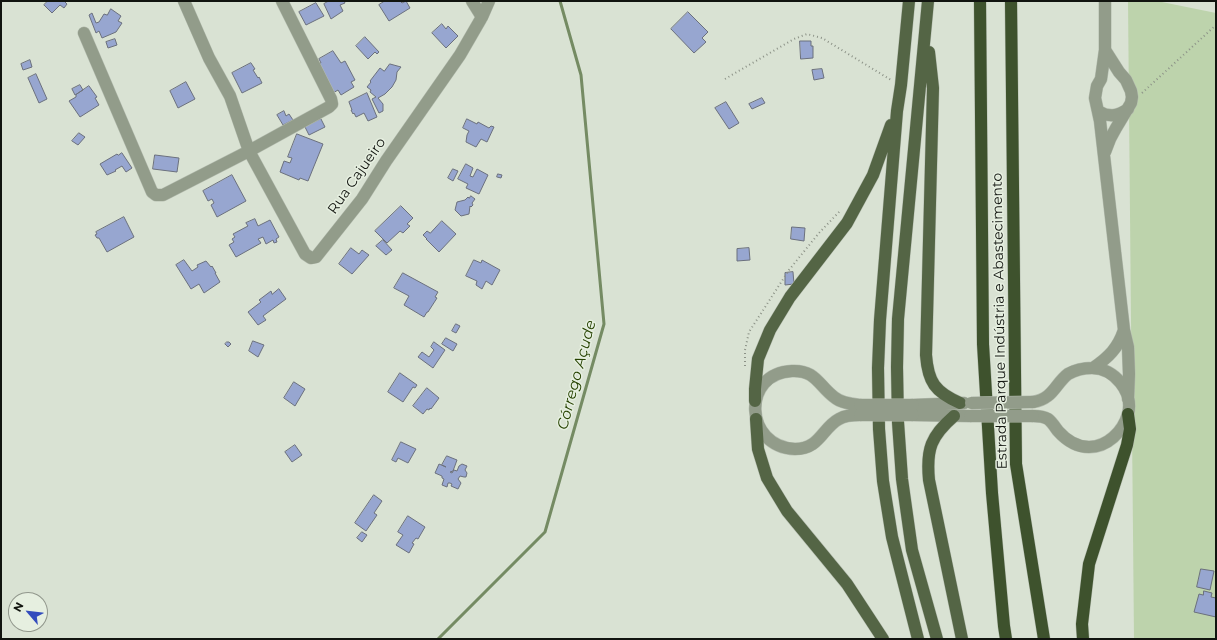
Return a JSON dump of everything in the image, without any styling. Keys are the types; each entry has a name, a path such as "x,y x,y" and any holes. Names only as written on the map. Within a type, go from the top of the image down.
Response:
{"highway":[{"name":"Estrada Parque Indústria e Abastecimento","path":"980,1 983,344 992,493 1006,639"},
{"name":"Estrada Parque Indústria e Abastecimento","path":"1011,1 1016,464 1044,639"},
{"path":"1083,639 1082,624 1089,564 1127,445 1130,429 1128,414"}],"main road":[{"path":"909,1 897,111 880,320 878,368 879,429 883,481 892,537 918,639"},
{"path":"928,1 898,319 897,375 901,472 912,550 937,639"},
{"path":"926,24 933,88 927,367 933,384 940,391 949,398 965,403"},
{"path":"756,401 755,389 758,359 770,330 790,297 847,223 873,174 897,111"},
{"path":"954,416 936,435 927,463 929,480 962,639"},
{"path":"756,419 758,449 767,478 771,485 787,511 847,584 883,639"}],"street":[{"path":"184,1 209,58 230,96 249,151"},
{"path":"84,33 152,192 156,196 162,195 249,151 332,104 331,99 282,1"},
{"path":"472,1 482,17"},
{"name":"Rua Cajueiro","path":"249,151 305,254 310,258 316,257 362,199 386,160 460,55 482,17 489,1"},
{"path":"860,410 834,398 813,375 793,370 774,376 765,382 759,390 755,410 756,419 760,429 766,436 775,443 796,449 805,448 812,444 820,439 838,419 860,410 913,410 954,416 1041,416 1051,422 1064,438 1071,443 1087,447 1096,447 1104,444 1112,439 1124,424 1128,414 1128,347 1124,330 1104,155 1095,98 1097,86 1101,79 1105,50 1105,1"},
{"path":"1104,155 1110,139 1130,106 1132,91 1105,50"},
{"path":"1098,111 1111,116 1122,113 1130,106"},
{"path":"1093,368 1103,361 1116,347 1124,330"},
{"path":"913,410 942,404 1039,401 1050,394 1069,374 1080,370 1093,368 1110,373 1118,379 1124,388 1128,399"}],"path":[{"path":"1130,106 1216,25"},
{"path":"725,79 794,39 807,34 822,38 884,77 901,85"},
{"path":"745,372 746,350 750,332 789,270 840,210"}],"green space":[{"path":"1128,1 1157,1 1216,13 1216,639 1134,639"}],"building":[{"path":"48,1 64,1 67,4 64,8 60,5 52,13 44,5"},
{"path":"329,1 344,1 345,3 340,5 343,11 331,19 324,4"},
{"path":"385,1 400,1 402,3 406,1 410,8 389,21 379,5"},
{"path":"316,3 324,16 306,25 299,12"},
{"path":"111,9 121,16 118,21 122,23 116,32 102,38 99,31 96,33 89,15 92,13 96,23 99,22 104,14 107,15"},
{"path":"688,12 708,32 702,38 706,42 694,53 671,29"},
{"path":"442,24 446,29 448,26 458,36 446,48 432,33"},
{"path":"365,37 379,52 377,54 375,52 368,59 356,46"},
{"path":"115,39 117,45 108,48 106,42"},
{"path":"800,41 811,41 811,46 813,46 813,58 801,59"},
{"path":"333,51 341,63 345,61 355,80 351,82 354,87 341,95 338,90 333,93 317,65 321,63 319,59"},
{"path":"30,60 32,67 23,70 21,64"},
{"path":"251,63 255,69 253,70 262,83 242,93 232,73"},
{"path":"390,64 401,67 397,72 396,80 392,87 378,98 383,104 383,111 379,113 372,99 376,97 367,87 380,68 384,71"},
{"path":"822,69 824,78 814,80 812,70"},
{"path":"36,74 47,99 39,103 28,78"},
{"path":"186,82 195,99 178,108 170,91"},
{"path":"80,85 83,90 75,95 72,89"},
{"path":"89,86 97,97 95,98 99,105 80,117 69,101"},
{"path":"367,93 377,117 368,121 364,113 356,117 354,113 353,114 349,102"},
{"path":"762,98 765,103 752,109 749,104"},
{"path":"726,102 739,123 729,129 715,108"},
{"path":"284,111 286,116 289,114 293,120 283,125 277,115"},
{"path":"321,119 325,127 309,135 305,127"},
{"path":"467,119 477,124 478,122 489,128 491,126 494,127 487,142 481,139 476,147 466,142 469,131 463,128"},
{"path":"79,133 85,137 78,145 72,141"},
{"path":"297,134 323,144 308,181 300,178 299,180 280,172 284,161 290,163 292,158 288,157"},
{"path":"122,153 132,168 126,172 122,166 115,170 116,171 107,175 100,164 117,154"},
{"path":"155,155 179,158 177,172 153,169"},
{"path":"466,164 473,168 470,176 473,177 477,169 488,175 479,194 466,188 468,184 458,179"},
{"path":"453,169 458,171 453,181 448,178"},
{"path":"498,174 502,175 501,178 497,177"},
{"path":"232,175 246,201 217,217 211,205 214,203 212,199 208,201 203,191"},
{"path":"471,196 475,199 472,203 473,205 471,207 470,206 469,214 461,216 455,210 457,202 465,200"},
{"path":"401,206 413,218 407,224 410,226 403,233 400,231 387,243 375,231"},
{"path":"124,217 134,237 107,252 99,238 95,235 97,234 96,232"},
{"path":"255,219 258,226 270,220 279,237 276,239 277,242 274,243 273,240 266,244 263,237 258,239 261,243 236,257 229,245 234,242 232,239 235,237 233,234 248,226 246,223"},
{"path":"442,221 456,234 439,252 423,235 427,231 430,233"},
{"path":"792,227 805,228 804,241 791,239"},
{"path":"383,240 392,250 386,255 376,246"},
{"path":"351,248 359,254 362,250 369,255 352,274 339,264"},
{"path":"749,248 750,260 737,261 737,249"},
{"path":"184,260 192,271 198,267 197,265 206,261 211,267 212,266 220,282 204,293 199,284 191,289 176,265"},
{"path":"474,260 481,263 482,260 500,270 492,285 486,281 482,289 476,285 477,281 466,276"},
{"path":"793,272 794,284 785,285 785,273"},
{"path":"403,273 438,292 435,297 437,298 424,317 404,305 409,296 394,288"},
{"path":"279,289 286,299 263,316 266,320 258,325 248,312 261,302 259,300 271,291 272,294"},
{"path":"456,324 460,326 456,333 452,331"},
{"path":"446,338 457,344 453,351 442,344"},
{"path":"253,341 264,345 258,357 249,351"},
{"path":"227,342 231,344 228,347 225,344"},
{"path":"434,342 445,350 433,368 418,357 422,352 429,357 434,350 431,347"},
{"path":"400,373 417,385 415,388 413,387 403,402 388,392"},
{"path":"294,382 305,389 295,406 284,398"},
{"path":"427,388 439,398 431,409 427,409 423,414 413,406"},
{"path":"401,442 416,449 408,463 398,458 396,462 392,460"},
{"path":"295,445 302,455 292,462 285,452"},
{"path":"447,456 457,460 453,471 450,472 452,473 454,470 457,471 459,466 462,464 467,466 465,470 467,473 466,477 460,476 458,479 461,483 458,489 451,486 452,484 450,483 448,483 447,487 442,485 444,479 442,476 435,473 439,464 446,467 442,465"},
{"path":"374,495 382,501 374,513 377,515 366,531 355,523"},
{"path":"408,516 425,527 418,539 416,538 412,543 414,544 409,553 396,545 403,535 398,532"},
{"path":"362,532 367,535 362,542 357,538"},
{"path":"1201,569 1214,571 1210,590 1197,587"},
{"path":"1204,591 1212,593 1211,597 1216,598 1216,617 1194,612 1199,594 1203,595"}],"waterway":[{"name":"Córrego Açude","path":"438,639 545,532 604,324 581,75 560,1"}]}
